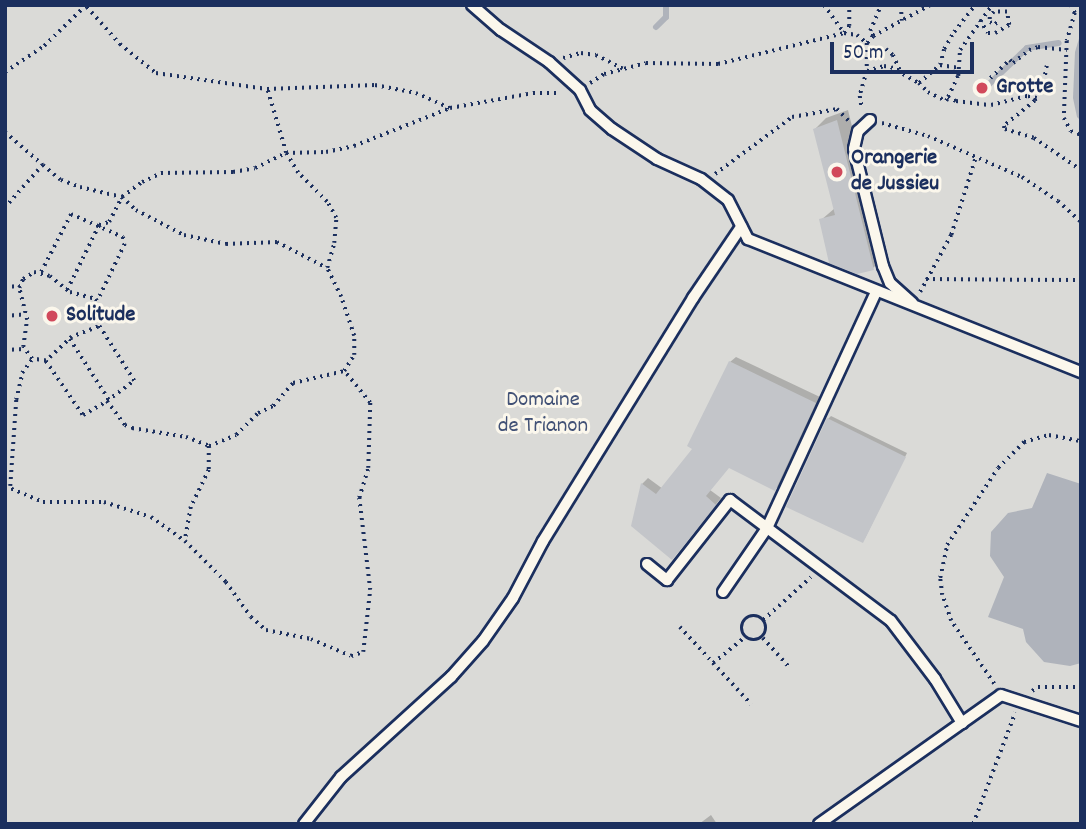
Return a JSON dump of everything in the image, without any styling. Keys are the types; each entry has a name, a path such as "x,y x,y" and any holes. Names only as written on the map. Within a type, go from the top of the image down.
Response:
{"lane":[{"path":"472,5 500,30 549,62 580,90 590,110 612,128 657,159 705,183 728,200 748,239 1081,372"},
{"path":"870,120 858,131 854,149 883,266 890,283 917,308"},
{"path":"304,824 341,777 451,677 483,641 513,598 543,541 692,298 741,227"},
{"path":"723,592 767,528 876,292"},
{"path":"647,564 667,580 730,500 899,628 936,679 962,723"},
{"path":"819,824 1001,695 1081,721"}],"path":[{"path":"824,5 844,33"},
{"path":"844,33 849,26 849,5"},
{"path":"873,36 870,31 881,5"},
{"path":"901,5 902,21"},
{"path":"930,5 873,36 867,43 867,71 860,96 861,108 870,120 928,136 1022,177 1058,201 1081,222"},
{"path":"919,83 940,65 949,41 975,5"},
{"path":"867,71 884,66 901,72 936,98 946,101 958,76 960,50 992,5"},
{"path":"1015,5 1022,5"},
{"path":"1071,5 1075,13 1067,50 1064,118 1072,131 1081,135"},
{"path":"5,72 44,46 87,6 120,44 156,74 267,89 375,85 416,93 450,108"},
{"path":"980,20 988,33 995,33 1009,25 1007,12 994,12 990,17 990,22 995,24 1000,20"},
{"path":"67,290 99,225 109,222 122,197 142,182 161,173 233,172 255,168 286,153 326,152 354,146 450,108 533,93 580,90 604,74 646,63 718,64 844,33 856,35 867,43"},
{"path":"985,83 1012,62 1038,47 1067,50"},
{"path":"886,49 899,64 901,72"},
{"path":"549,62 582,53 596,55 623,69"},
{"path":"940,65 958,68"},
{"path":"1047,66 1049,72 1037,98 1004,126 1005,129 1034,138 1081,170"},
{"path":"267,89 286,153 298,173 327,202 336,218 334,243 327,268"},
{"path":"948,97 957,101 990,105 1028,96 1037,98"},
{"path":"705,183 792,117 837,109 858,131"},
{"path":"5,132 61,180 122,197 136,210 184,235 226,244 277,242 327,268 341,297 354,337 354,355 344,371 293,383 273,406 258,413 236,435 209,446 186,438 125,425 70,339"},
{"path":"917,308 926,279 951,235 976,156"},
{"path":"5,208 43,165"},
{"path":"41,272 68,216 76,214 126,242 98,300 103,313 99,326 70,339 46,361"},
{"path":"98,300 67,290 41,272 27,275 20,286 26,314 24,349 32,359 46,361 83,415 131,385 134,377 99,326"},
{"path":"926,279 1081,280"},
{"path":"5,287 20,286"},
{"path":"5,316 26,314"},
{"path":"5,350 24,349"},
{"path":"32,359 22,373 16,400 8,486 43,502 104,502 152,517 185,541 226,582 251,618 266,630 311,639 351,656 363,652 370,590 359,498 368,468 371,411 362,391 344,371"},
{"path":"1001,695 951,621 942,595 941,562 963,517 1012,452 1034,437 1049,435 1081,442"},
{"path":"185,541 191,507 209,470 209,446"},
{"path":"763,620 822,568"},
{"path":"752,616 763,620 766,631 762,637 755,641 745,637 741,630 745,619 752,616"},
{"path":"680,627 751,704"},
{"path":"713,663 745,637"},
{"path":"762,637 789,667"},
{"path":"973,824 1020,701 1038,687 1081,687"}],"green space":[{"name":"Domaine de Trianon","path":"5,5 1081,5 1081,824 5,824"}],"shaded area":[{"path":"1081,32 1081,121 1077,117 1073,98 1075,52"},
{"path":"1047,473 1081,484 1081,663 1070,666 1044,662 1026,642 1023,629 988,617 1004,577 990,556 991,532 1008,513 1032,508"}],"building":[{"name":"Orangerie de Jussieu","path":"837,120 874,270 857,274 829,263 819,219 835,215 813,129"},
{"path":"729,361 816,403 775,491 729,468 706,496 716,505 672,560 631,526 641,483 656,494 692,449 687,446"},
{"path":"827,418 906,457 863,543 786,507"}],"waterway":[{"path":"656,27 666,17 666,5"},
{"path":"987,86 1027,48 1059,43"}],"place":[{"name":"Grotte","path":"982,88"},
{"name":"Orangerie de Jussieu","path":"837,172"},
{"name":"Solitude","path":"52,316"}]}
